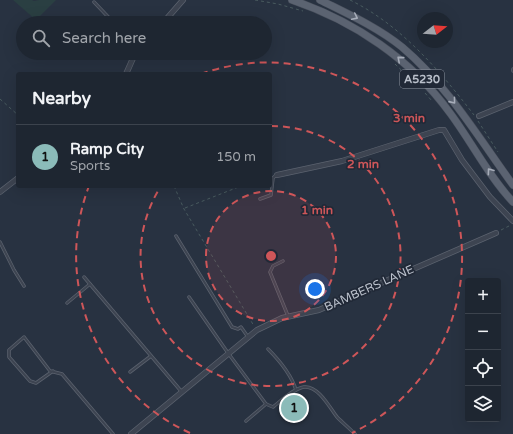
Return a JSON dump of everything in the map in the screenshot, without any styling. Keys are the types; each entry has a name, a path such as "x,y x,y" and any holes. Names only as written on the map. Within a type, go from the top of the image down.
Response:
{"main road":[{"name":"A5230","path":"292,0 320,10 361,31 390,51 420,78 450,112 481,159 513,202"},
{"name":"A5230","path":"320,0 364,22 389,38 401,47 433,77 465,115 513,185"}],"street":[{"path":"169,16 183,0"},
{"path":"127,72 132,60"},
{"path":"479,116 513,102"},
{"path":"277,175 342,161 444,130 462,160 490,197 513,222"},
{"path":"0,192 16,180"},
{"name":"BAMBERS LANE","path":"132,434 228,353 257,330 273,321 319,310 496,233"}],"lane":[{"path":"94,2 107,16"},
{"path":"272,186 273,178 277,175"},
{"path":"260,199 271,195 272,188"},
{"path":"176,236 232,328 238,329 241,327 248,337"},
{"path":"0,242 24,286"},
{"path":"283,262 273,266 270,272 288,317"},
{"path":"84,277 181,392"},
{"path":"67,303 90,284"},
{"path":"189,296 228,353 266,404 273,407 296,390 304,387 312,388 325,400 337,416 355,434"},
{"path":"52,371 36,382 30,381 10,357 9,350 24,337 50,371 52,371 62,374 113,434"},
{"path":"268,349 293,380 296,390"},
{"path":"130,372 151,356"},
{"path":"246,421 266,404"}],"path":[{"path":"255,0 278,4 309,13"},
{"path":"391,60 418,86"},
{"path":"423,91 432,101"},
{"path":"0,99 16,113"},
{"path":"175,188 184,208 257,330"},
{"path":"184,208 236,188"},
{"path":"496,233 513,222"}],"green space":[{"path":"13,0 56,0 40,16 31,16"}],"place":[{"name":"Ramp City","path":"294,408"}]}
